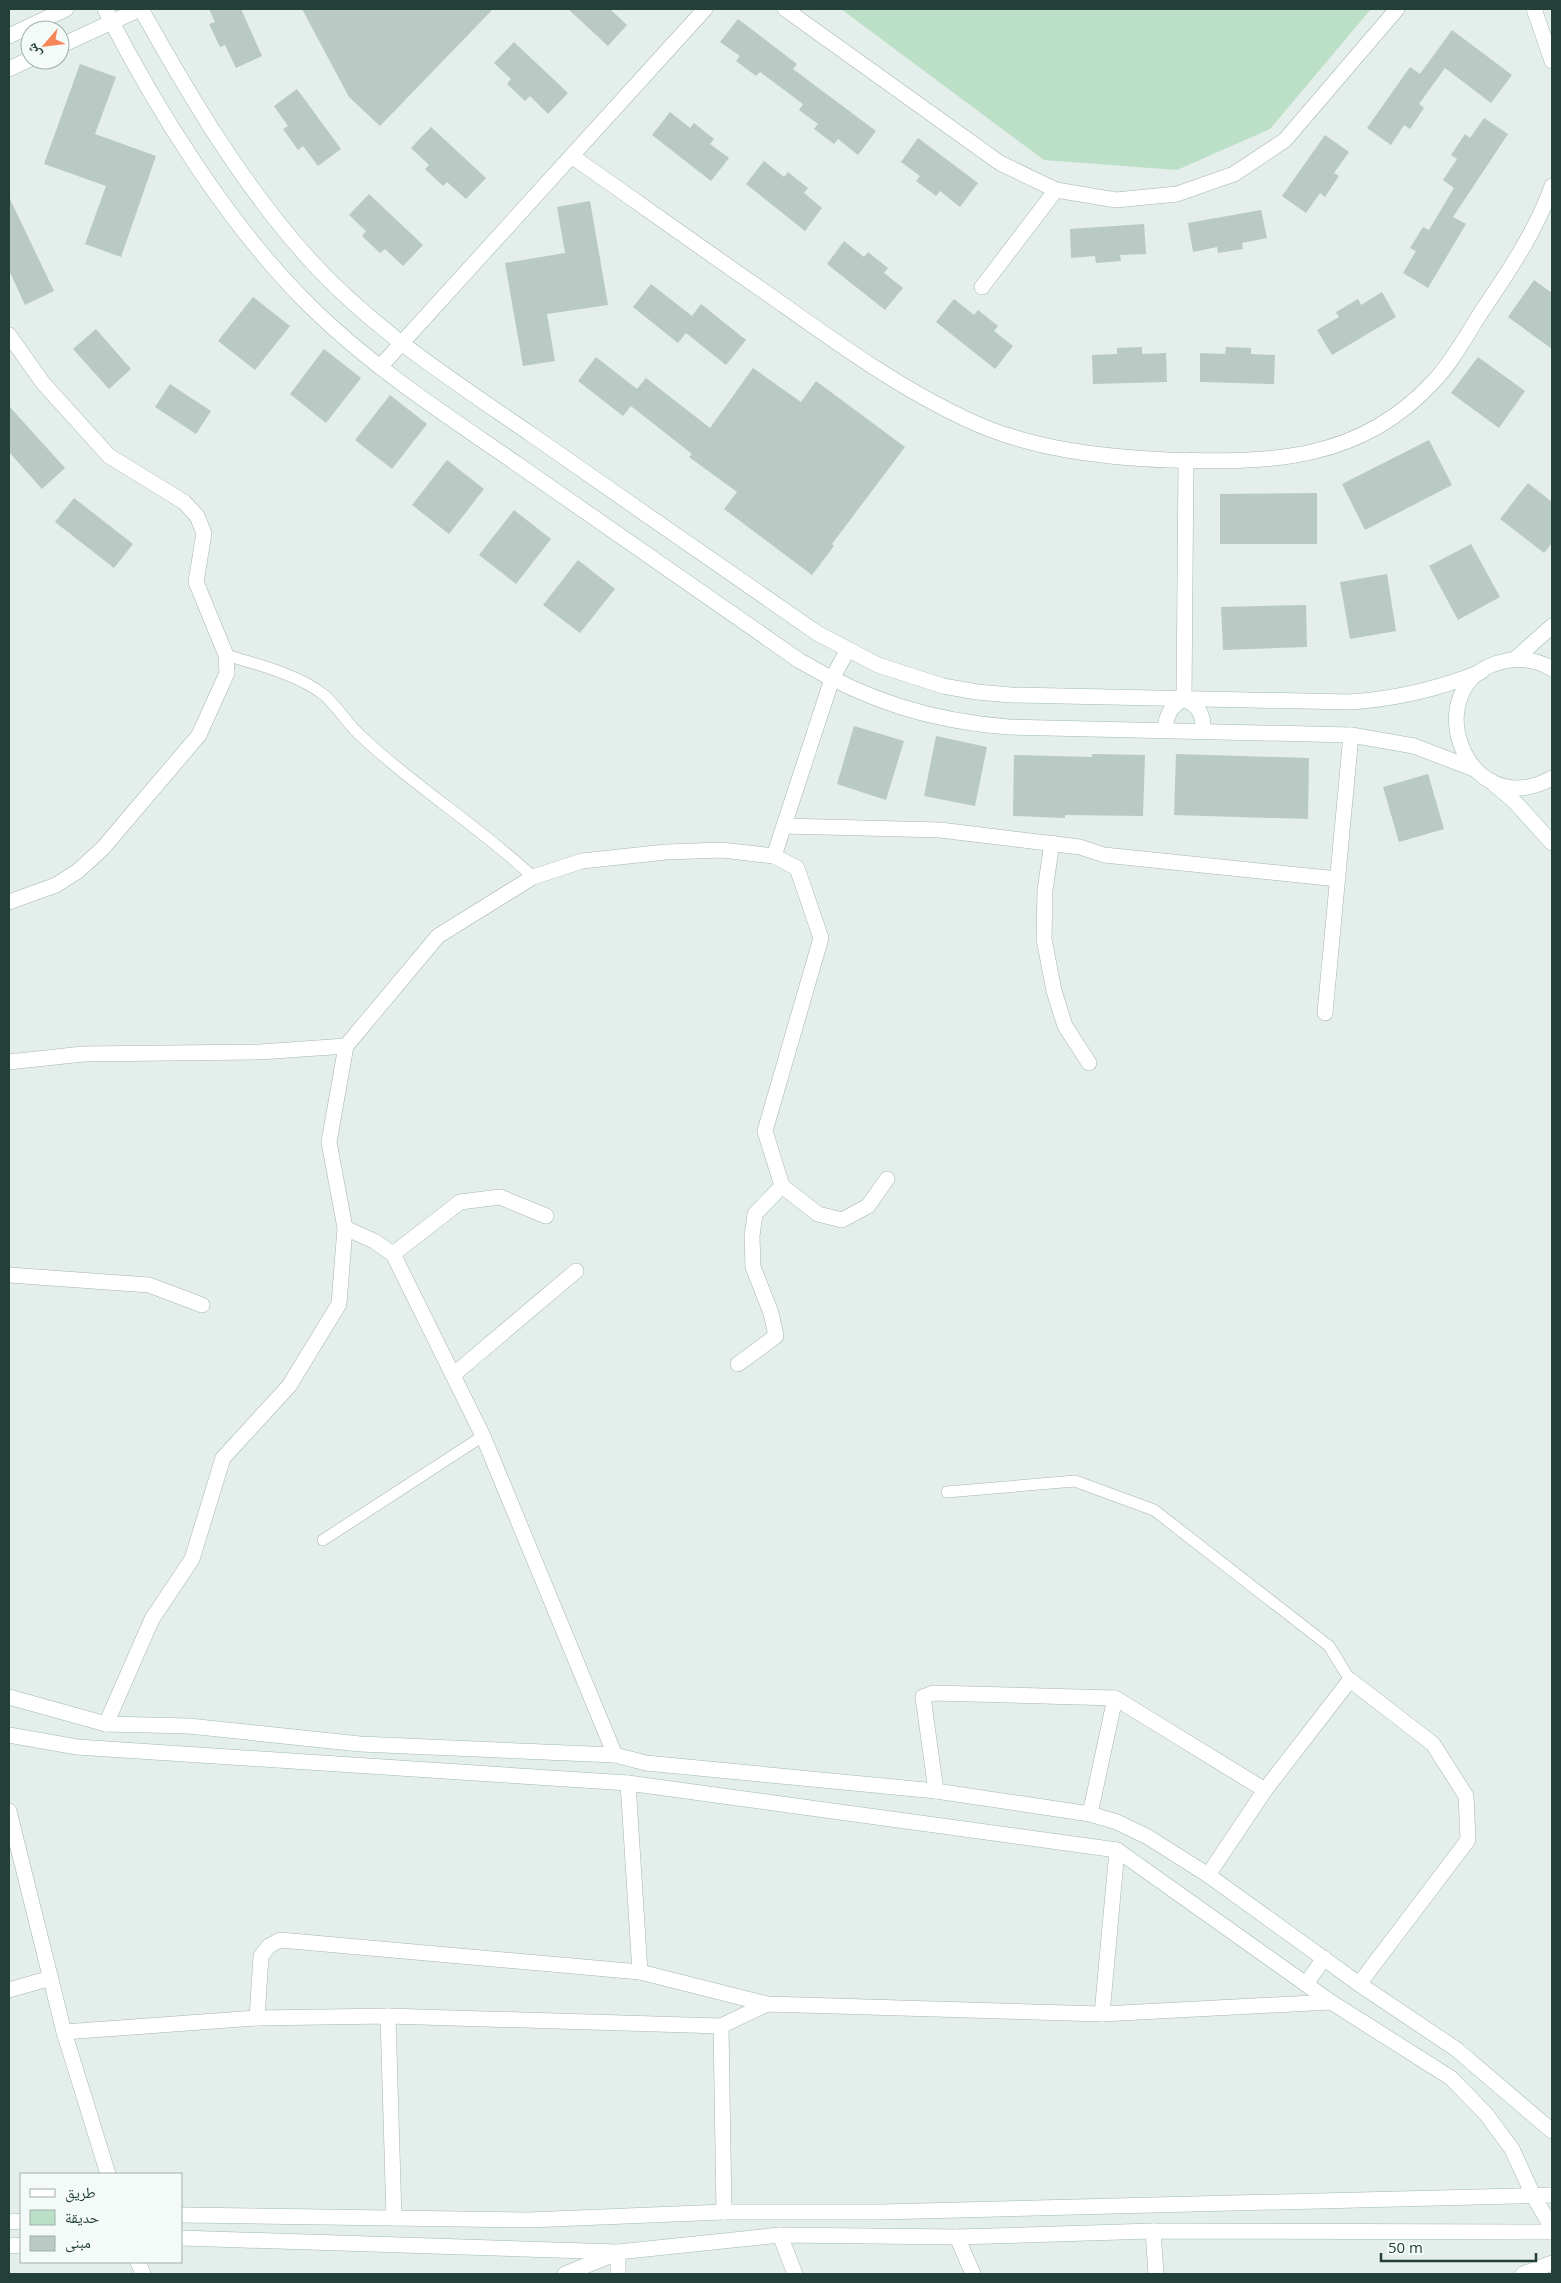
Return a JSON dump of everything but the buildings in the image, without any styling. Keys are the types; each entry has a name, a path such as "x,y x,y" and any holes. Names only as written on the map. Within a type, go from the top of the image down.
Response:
{"street":[{"path":"9,36 66,9"},
{"path":"70,40 109,15 140,9 221,142 273,216 334,285 400,342 817,633 847,651 910,677 977,692 1184,699 1350,702 1384,700 1442,687 1481,672 1497,663 1515,659 1531,660 1552,669"},
{"path":"380,367 400,342 573,157 705,9"},
{"path":"785,9 1000,163 1056,190 1116,200 1177,194 1234,174 1285,140 1397,9"},
{"path":"1534,9 1552,61"},
{"path":"109,15 162,110 248,236 278,273 311,308 346,340 380,367 785,651 832,680 900,708 973,724 1010,727 1351,735 1414,746 1474,769 1514,801 1552,843"},
{"path":"573,157 844,347 906,388 971,422 1050,447 1113,458 1266,460 1314,454 1359,437 1400,413 1435,380 1463,340 1542,215 1552,186"},
{"path":"982,286 1056,190"},
{"path":"9,334 42,383 109,456 184,502 196,516 204,533 196,582 226,655 227,673 199,734 103,848 78,871 56,885 9,902"},
{"path":"1184,699 1186,460"},
{"path":"1515,659 1552,626"},
{"path":"774,856 832,680 847,651"},
{"path":"1474,769 1463,754 1457,737 1456,718 1459,701 1468,685 1481,672"},
{"path":"1166,730 1170,711 1184,699"},
{"path":"1184,699 1194,703 1200,711 1204,721 1203,731"},
{"path":"1325,1013 1351,735"},
{"path":"1489,780 1506,786 1524,788 1542,784 1552,778"},
{"path":"784,826 940,830 1080,847 1104,855 1338,879"},
{"path":"1052,843 1045,890 1044,939 1054,991 1065,1026 1089,1063"},
{"path":"106,1724 152,1619 192,1558 223,1458 289,1386 339,1304 345,1228 329,1142 346,1046 438,936 533,877 582,861 666,852 722,850 774,856 797,868 821,938 765,1131 782,1186 818,1214 842,1220 868,1206 887,1179"},
{"path":"9,1062 83,1054 260,1052 346,1046"},
{"path":"738,1364 776,1336 771,1312 753,1267 752,1236 755,1214 782,1186"},
{"path":"393,1254 460,1202 500,1197 546,1216"},
{"path":"345,1228 374,1241 393,1254 483,1436 614,1755"},
{"path":"453,1375 576,1271"},
{"path":"9,1275 149,1285 202,1305"},
{"path":"1208,1876 1265,1790 1350,1680 1433,1744 1466,1796 1468,1840 1358,1984"},
{"path":"936,1791 923,1698 933,1693 1115,1698 1265,1790"},
{"path":"9,1697 106,1724 189,1726 360,1744 614,1755 646,1763 936,1791 1090,1814 1129,1827 1208,1876 1358,1984 1456,2049 1552,2131"},
{"path":"1090,1814 1115,1698"},
{"path":"9,1735 77,1747 628,1783 1117,1850 1331,2002 1451,2078 1486,2114 1512,2149 1534,2197 1552,2230 1153,2231 957,2238 780,2235 618,2252 182,2238"},
{"path":"628,1783 640,1972"},
{"path":"9,1810 64,2032 108,2173"},
{"path":"1102,2014 1117,1850"},
{"path":"257,2018 261,1956 269,1946 280,1940 640,1972 768,2004 1102,2014 1331,2002"},
{"path":"1306,1984 1324,1958"},
{"path":"9,1990 51,1978"},
{"path":"64,2032 257,2018 388,2016 722,2026 768,2004"},
{"path":"388,2016 394,2218"},
{"path":"722,2026 724,2212"},
{"path":"182,2215 528,2220 724,2212 882,2212 1552,2196"},
{"path":"1153,2231 1156,2274"},
{"path":"780,2235 795,2274"},
{"path":"957,2238 973,2274"},
{"path":"565,2274 618,2252"},
{"path":"618,2252 618,2274"},
{"path":"1524,2274 1552,2262"}],"lane":[{"path":"226,655 278,670 324,694 361,737 444,805 505,850 533,877"},
{"path":"323,1540 483,1436"},
{"path":"947,1492 1075,1481 1154,1510 1329,1646 1350,1680"}],"green space":[{"path":"841,9 1371,9 1270,129 1177,170 1044,160"}]}
